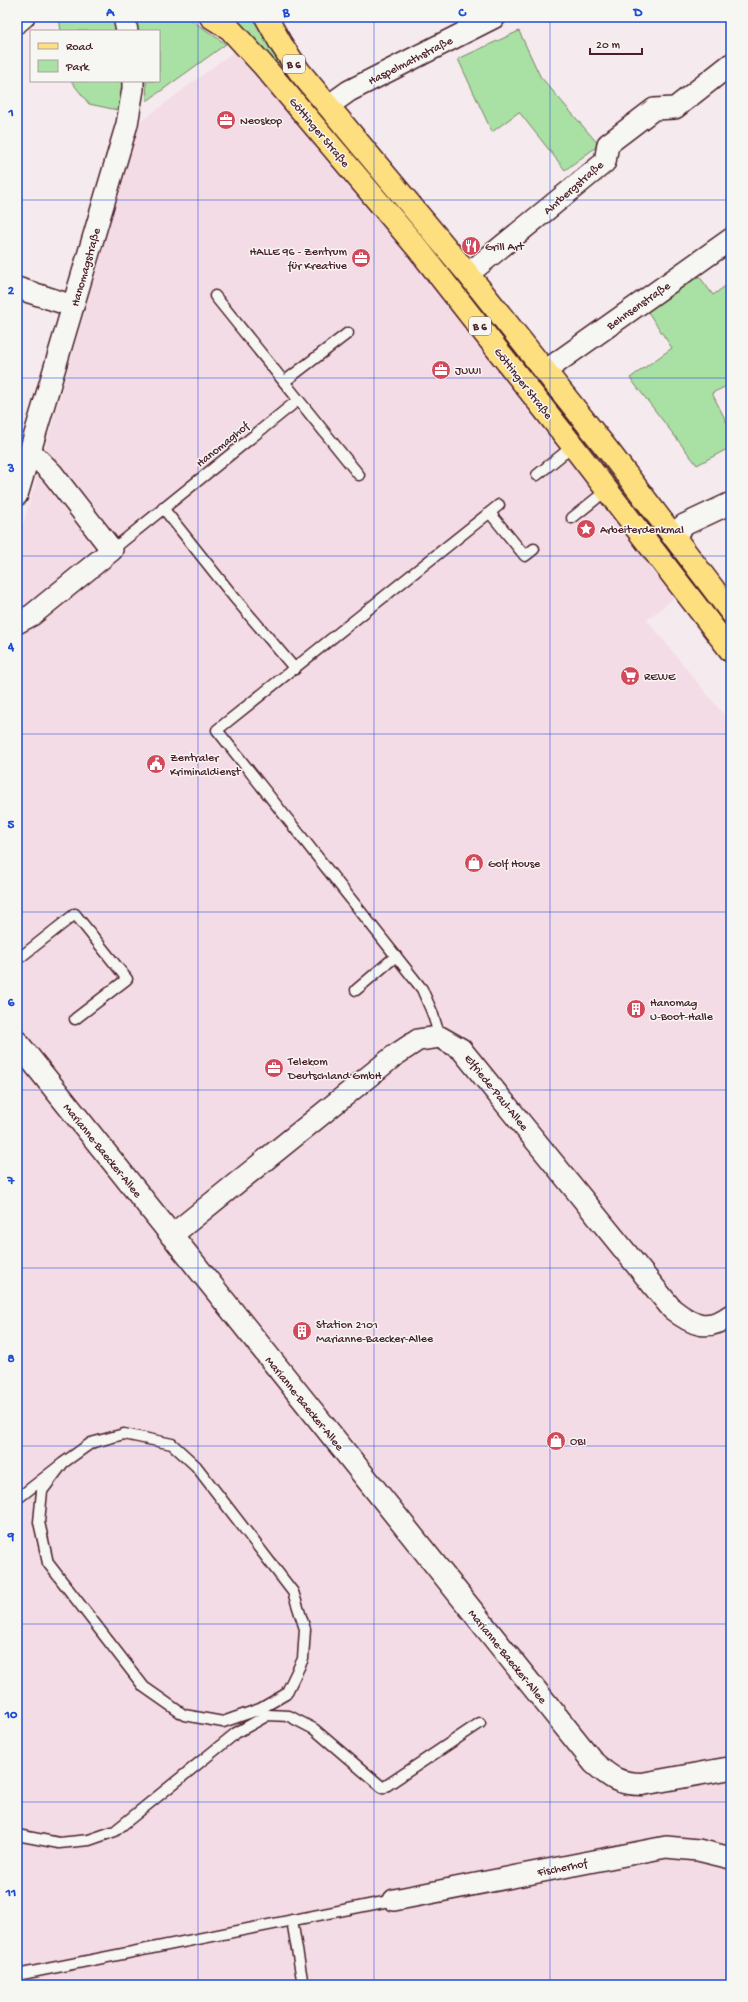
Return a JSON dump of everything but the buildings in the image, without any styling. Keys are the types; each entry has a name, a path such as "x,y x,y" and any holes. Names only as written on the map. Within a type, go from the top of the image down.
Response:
{"main road":[{"name":"Göttinger Straße","path":"211,17 230,29 262,64 419,250 574,446 731,651"},
{"name":"Göttinger Straße","path":"266,17 281,44 299,70 468,274 611,454 731,612"}],"street":[{"path":"17,22 23,17"},
{"path":"124,17 127,30"},
{"name":"Haspelmathstraße","path":"328,106 349,91 464,24 495,17"},
{"name":"Ahrbergstraße","path":"468,274 605,162 608,144 654,109 675,108 731,64"},
{"name":"Hanomagstraße","path":"17,495 127,124 133,90 132,82"},
{"name":"Behnsenstraße","path":"545,371 731,239"},
{"path":"17,288 73,306"},
{"path":"17,623 32,615 112,550 52,473 30,451"},
{"path":"672,536 684,526 731,503"},
{"path":"171,1236 394,1056 418,1040 440,1037"},
{"name":"Elfriede-Paul-Allee","path":"440,1037 461,1049 672,1309 687,1321 703,1325 716,1324 731,1316"},
{"name":"Marianne-Baecker-Allee","path":"17,1042 594,1763 612,1778 631,1784 642,1784 731,1768"},
{"name":"Fischerhof","path":"394,1900 666,1847 698,1850 731,1858"}],"lane":[{"path":"215,296 359,475"},
{"path":"284,382 348,333"},
{"name":"Hanomaghof","path":"112,550 162,508 298,400"},
{"path":"537,475 574,446"},
{"path":"572,518 607,490"},
{"path":"440,1037 432,1012 422,989 217,730 499,505"},
{"path":"162,508 233,596 295,669"},
{"path":"490,513 525,556 534,548"},
{"path":"17,958 22,956 75,914 126,979 75,1019"},
{"path":"356,990 396,956"},
{"path":"17,1499 63,1463 91,1443 124,1434 172,1444 196,1466 293,1592 305,1629 305,1637 303,1659 286,1694 260,1709 223,1722 184,1715 144,1687 48,1563 39,1522 42,1491 63,1463"},
{"path":"17,1835 59,1843 89,1840 115,1831 236,1733 268,1715 289,1716 314,1730 383,1788 480,1723"},
{"path":"17,1975 394,1900"},
{"path":"292,1920 303,1985"}],"shaded area":[{"path":"237,49 526,397 680,593 647,620 731,724 731,1985 17,1985 17,546 139,123"}],"green space":[{"path":"59,17 113,17 118,30 61,30"},
{"path":"133,17 187,17 226,44 147,101 146,82 160,82 160,30 139,30"},
{"path":"226,17 256,17 286,69 280,74"},
{"path":"519,31 540,76 599,145 565,170 519,112 492,132 458,59"},
{"path":"72,82 125,82 122,111 89,104"},
{"path":"696,272 713,295 731,282 731,384 712,393 731,431 731,447 697,465 630,378 672,348 646,309"}],"place":[{"name":"Neoskop","path":"226,120"},
{"name":"Grill Art","path":"471,246"},
{"name":"HALLE 96 - Zentrum für Kreative","path":"361,258"},
{"name":"JUWI","path":"441,370"},
{"name":"Arbeiterdenkmal","path":"586,529"},
{"name":"REWE","path":"630,676"},
{"name":"Zentraler Kriminaldienst","path":"156,764"},
{"name":"Golf House","path":"474,863"},
{"name":"Hanomag U-Boot-Halle","path":"636,1009"},
{"name":"Telekom Deutschland GmbH","path":"274,1068"},
{"name":"Station 2101 Marianne-Baecker-Allee","path":"302,1331"},
{"name":"OBI","path":"556,1441"}]}
